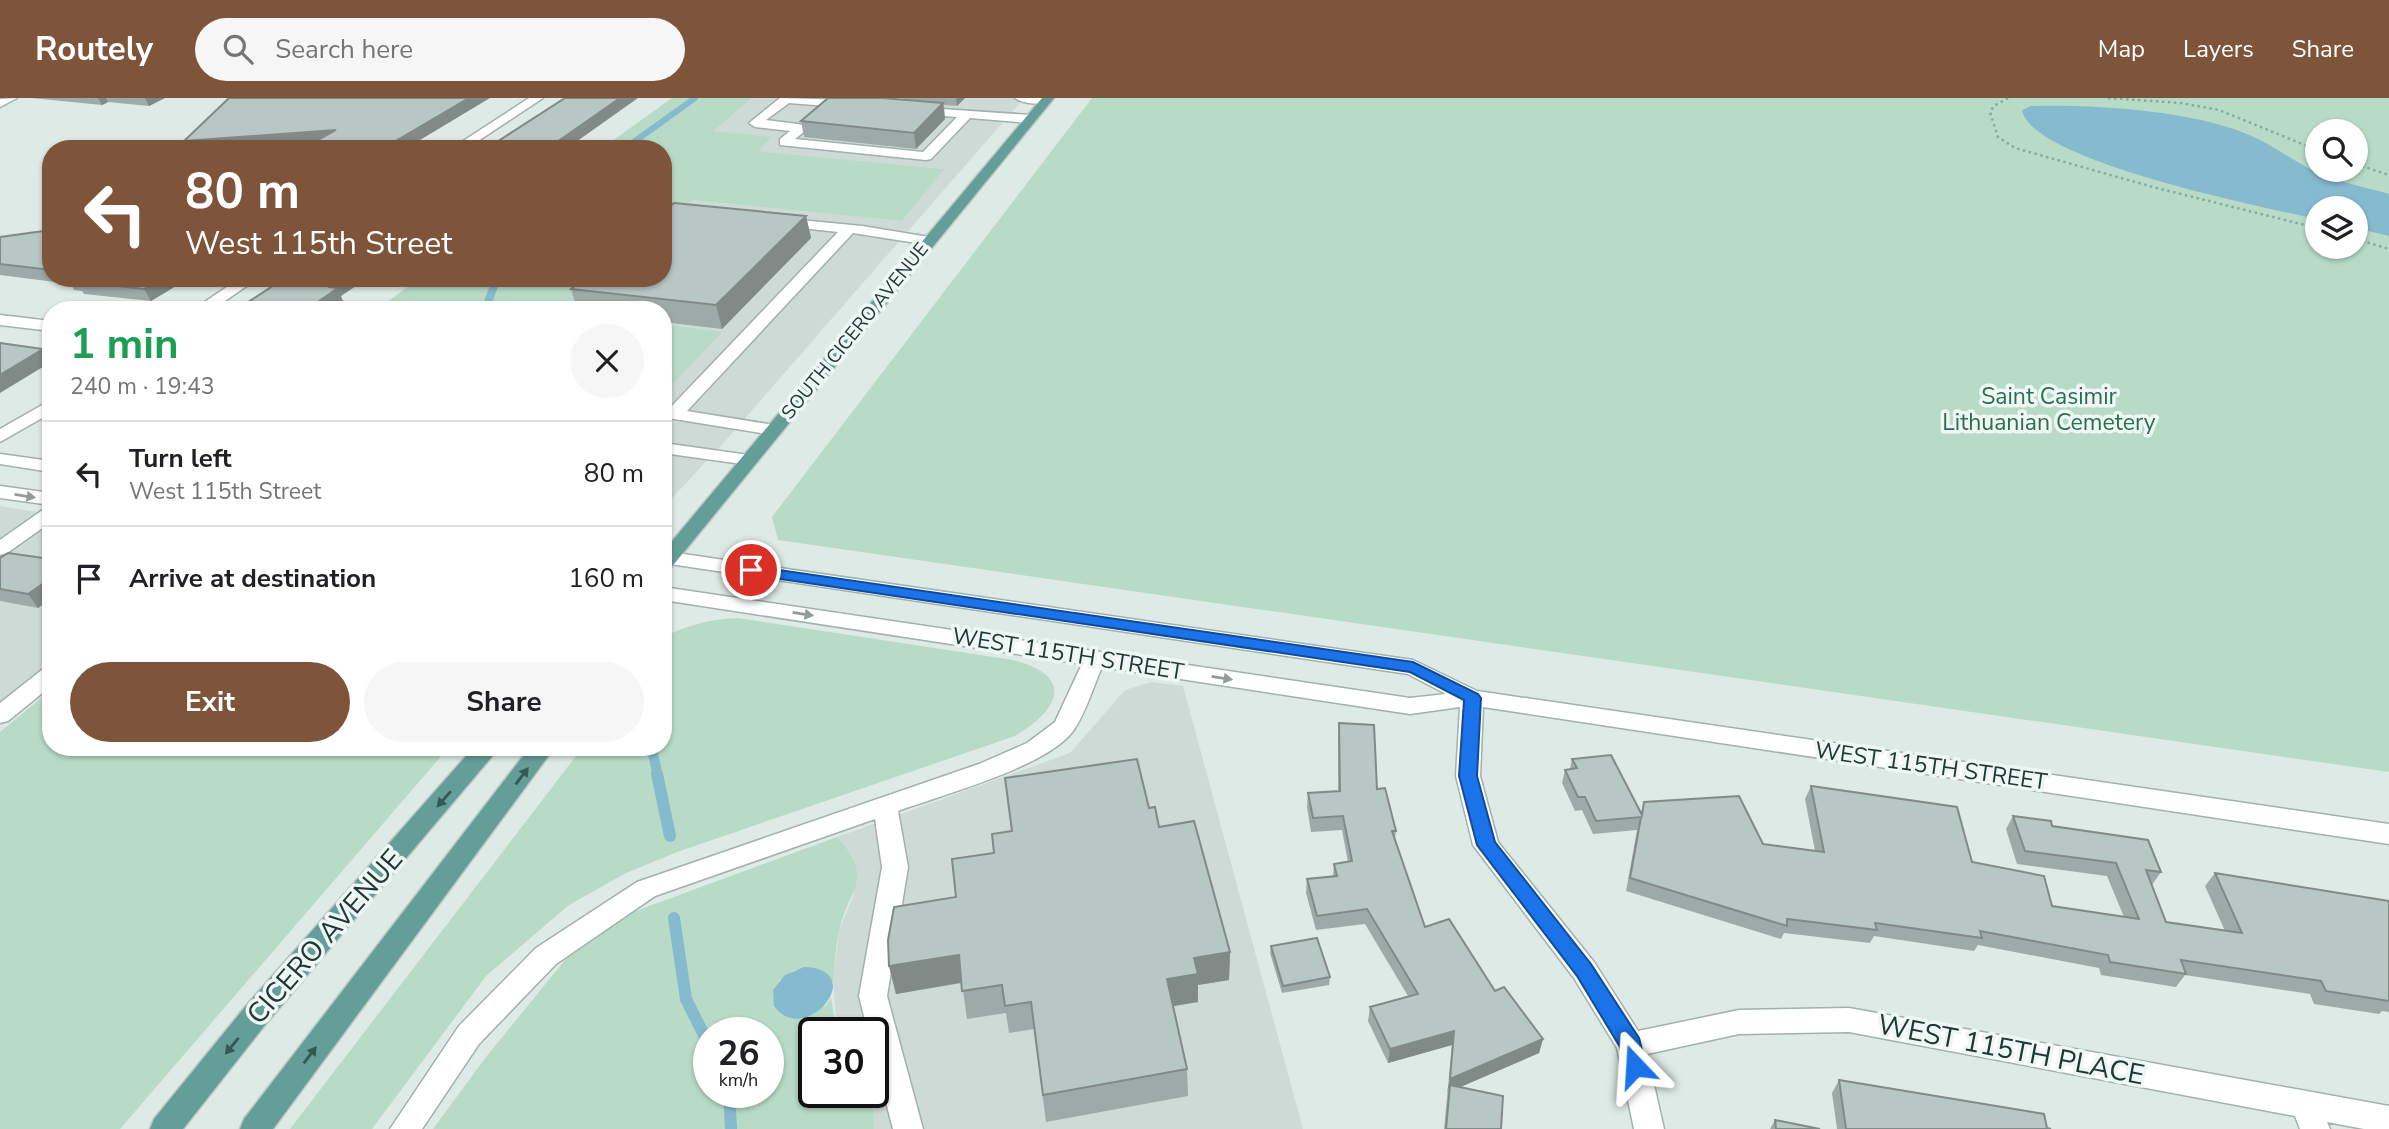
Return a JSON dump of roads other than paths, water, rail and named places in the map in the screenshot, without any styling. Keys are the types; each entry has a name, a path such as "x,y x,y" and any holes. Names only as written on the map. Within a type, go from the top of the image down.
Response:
{"main road":[{"name":"SOUTH CICERO AVENUE","path":"672,552 1047,99"},
{"name":"CICERO AVENUE","path":"165,1129 256,1016 480,756"},
{"path":"255,1129 536,756"}],"street":[{"path":"0,103 11,98"},
{"path":"471,140 537,98"},
{"path":"1021,98 1047,99"},
{"path":"869,106 786,99 755,123 801,128 784,142 926,156 967,114"},
{"path":"897,108 1031,119"},
{"path":"759,220 849,229 929,242"},
{"path":"672,416 849,229"},
{"path":"215,301 237,287"},
{"path":"0,320 42,325"},
{"path":"0,437 42,411"},
{"path":"672,422 774,430"},
{"path":"672,453 749,460"},
{"path":"0,459 42,466"},
{"path":"0,492 42,498"},
{"path":"0,549 42,519"},
{"name":"WEST 115TH STREET","path":"672,561 1413,667 1472,698"},
{"name":"WEST 115TH STREET","path":"672,594 1410,706 1472,698 2389,834"},
{"path":"405,1129 469,1035 546,956 646,889 987,770 1035,749 1063,727 1095,659"},
{"path":"0,715 42,681"},
{"path":"1472,698 1468,776 1486,845 1584,970 1631,1045 1650,1129"},
{"path":"885,806 895,867 873,996 908,1129"},
{"name":"WEST 115TH PLACE","path":"1631,1045 1739,1022 1849,1020 2310,1117 2389,1120"}],"water":[{"path":"2031,106 2081,106 2138,110 2219,124 2268,144 2305,166 2305,182 2344,182 2389,194 2389,236 2368,231 2368,196 2305,196 2305,216 2204,193 2106,164 2064,147 2035,129 2022,110"},
{"path":"804,967 823,971 832,980 832,992 826,1003 815,1013 804,1017 787,1017 774,1006 773,990 785,975"}],"waterway":[{"path":"637,140 695,98"},
{"path":"488,301 494,287"},
{"path":"653,756 658,776"},
{"path":"657,774 670,836"},
{"path":"674,918 686,999 695,1017"},
{"path":"730,1108 731,1129"}],"park label":[{"name":"Saint Casimir Lithuanian Cemetery","path":"2049,409"}]}
